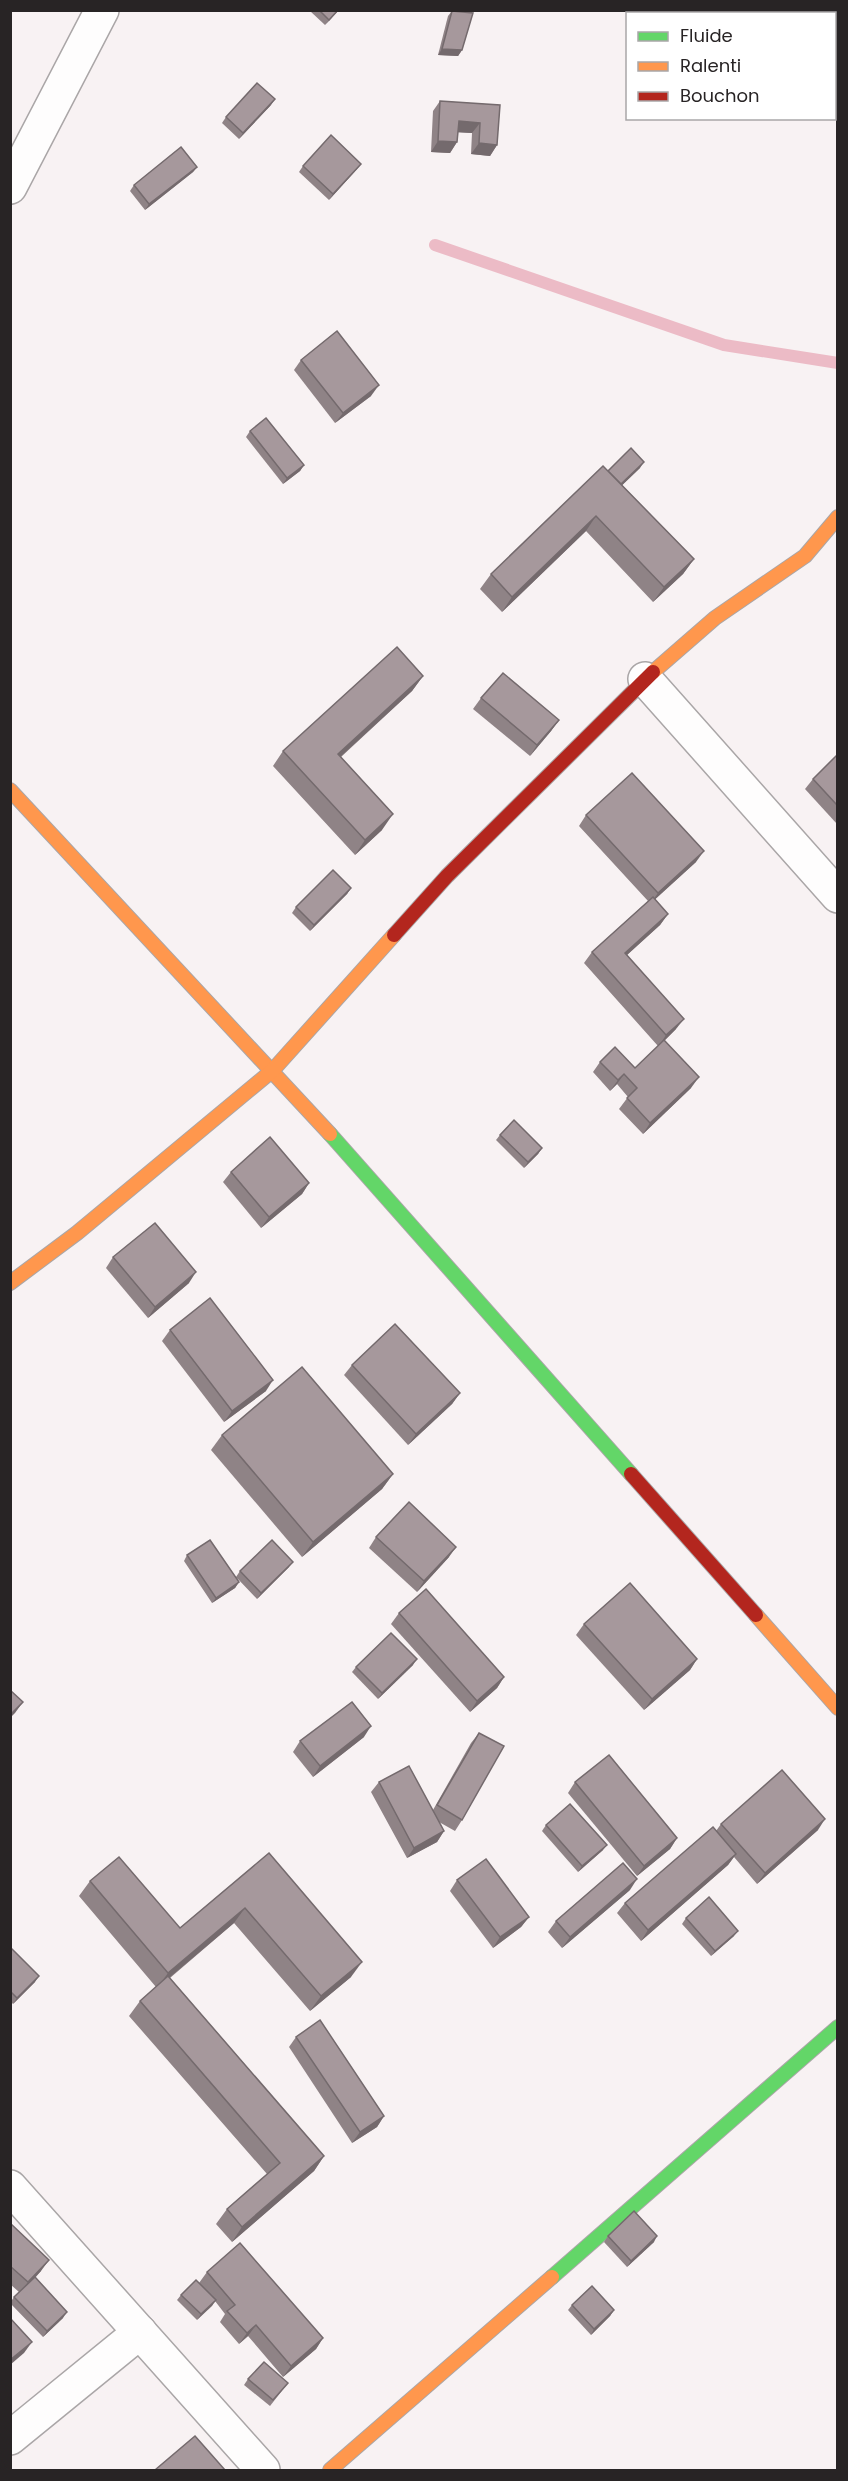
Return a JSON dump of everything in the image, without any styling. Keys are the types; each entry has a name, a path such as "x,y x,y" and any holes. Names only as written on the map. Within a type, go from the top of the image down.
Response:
{"street":[{"path":"10,187 102,10"},
{"path":"10,1283 77,1233 273,1070 447,876 645,679 714,618 805,556 837,517"},
{"path":"645,679 837,896"},
{"path":"10,790 273,1070 837,1708"},
{"path":"330,2470 837,2027"},
{"path":"10,2187 263,2470"},
{"path":"10,2438 140,2332"}],"building":[{"path":"319,10 338,10 329,20"},
{"path":"452,11 473,13 462,50 442,49"},
{"path":"257,83 275,99 243,133 226,117"},
{"path":"440,101 500,105 497,145 479,143 480,123 459,121 457,142 438,141"},
{"path":"331,135 361,164 333,194 303,166"},
{"path":"181,147 197,167 149,204 134,185"},
{"path":"337,331 379,385 343,413 301,360"},
{"path":"266,418 304,465 287,478 250,431"},
{"path":"631,448 644,462 621,484 608,471"},
{"path":"603,466 694,559 664,587 596,516 512,597 491,574"},
{"path":"397,647 423,676 338,754 393,814 365,840 283,751"},
{"path":"503,673 559,720 537,745 481,698"},
{"path":"837,755 837,805 813,779"},
{"path":"632,773 704,851 658,893 586,815"},
{"path":"333,870 351,888 314,925 296,907"},
{"path":"653,897 668,914 625,953 684,1019 666,1035 592,952"},
{"path":"664,1040 699,1077 650,1123 627,1098 637,1088 624,1074 618,1080 600,1062 615,1047 635,1068"},
{"path":"514,1120 542,1148 528,1162 500,1135"},
{"path":"270,1137 309,1183 269,1217 231,1172"},
{"path":"155,1223 196,1272 155,1307 113,1257"},
{"path":"210,1298 273,1380 232,1411 170,1330"},
{"path":"395,1324 460,1393 416,1434 352,1365"},
{"path":"302,1367 393,1474 313,1542 222,1435"},
{"path":"409,1502 456,1547 424,1581 376,1537"},
{"path":"210,1540 239,1582 216,1598 187,1555"},
{"path":"272,1540 293,1562 261,1593 240,1571"},
{"path":"630,1583 697,1659 652,1699 584,1624"},
{"path":"426,1589 504,1677 477,1701 399,1613"},
{"path":"391,1633 417,1659 382,1693 356,1667"},
{"path":"10,1690 23,1702 10,1715"},
{"path":"352,1702 371,1726 320,1766 300,1741"},
{"path":"479,1733 504,1746 462,1820 437,1805"},
{"path":"609,1755 677,1838 644,1866 575,1782"},
{"path":"409,1766 444,1831 414,1848 379,1782"},
{"path":"782,1770 825,1819 765,1873 721,1824"},
{"path":"570,1804 607,1845 582,1866 546,1825"},
{"path":"713,1827 736,1854 648,1930 625,1903"},
{"path":"269,1853 362,1962 321,1996 245,1908 168,1973 90,1881 119,1857 180,1928"},
{"path":"486,1859 529,1917 500,1937 457,1880"},
{"path":"623,1863 637,1879 570,1937 556,1921"},
{"path":"709,1897 738,1931 715,1951 686,1918"},
{"path":"10,1947 39,1976 17,1998 10,1991"},
{"path":"168,1976 324,2156 242,2227 227,2209 280,2163 140,2001"},
{"path":"320,2020 384,2116 360,2132 296,2037"},
{"path":"634,2211 657,2236 631,2261 608,2236"},
{"path":"10,2223 49,2260 28,2282 10,2266"},
{"path":"240,2243 323,2338 291,2366 256,2325 247,2333 227,2311 235,2305 207,2272"},
{"path":"35,2277 67,2312 47,2331 14,2297"},
{"path":"196,2280 216,2300 201,2314 181,2295"},
{"path":"592,2286 614,2310 594,2329 572,2305"},
{"path":"10,2318 32,2342 10,2360"},
{"path":"264,2362 288,2383 273,2400 248,2379"},
{"path":"195,2436 225,2470 155,2470"}],"waterway":[{"path":"435,245 724,345 838,363"}],"traffic: fast":[{"path":"330,1134 631,1474"},
{"path":"552,2277 838,2027"}],"traffic: slow":[{"path":"653,672 715,618 805,556 838,517"},
{"path":"10,790 330,1134"},
{"path":"10,1283 77,1233 273,1070 394,935"},
{"path":"756,1615 838,1708"},
{"path":"330,2470 552,2277"}],"traffic: jam":[{"path":"394,935 447,876 653,672"},
{"path":"631,1474 756,1615"}]}
